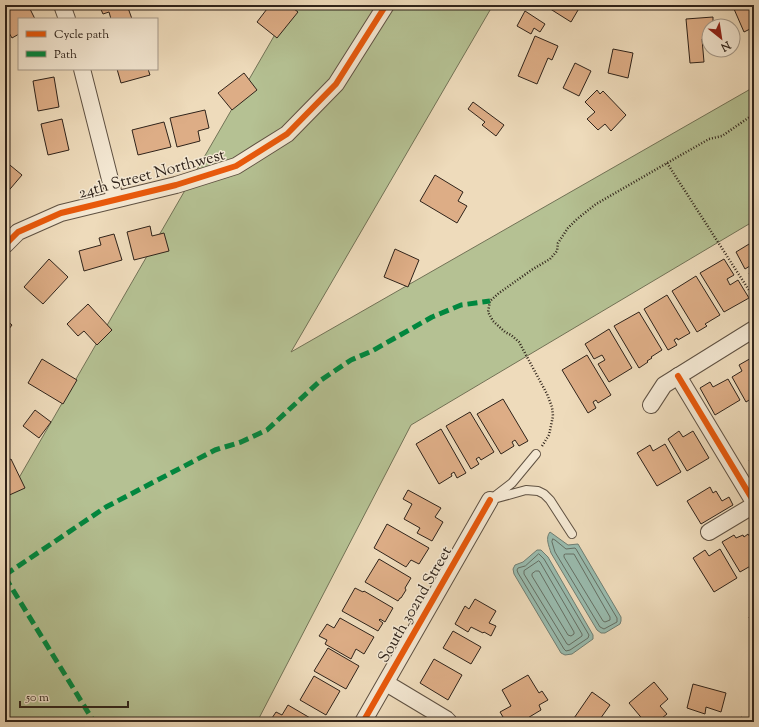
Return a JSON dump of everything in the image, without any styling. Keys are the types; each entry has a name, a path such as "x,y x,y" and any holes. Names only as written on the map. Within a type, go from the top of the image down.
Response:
{"street":[{"path":"62,5 66,18"},
{"name":"24th Street Northwest","path":"5,245 18,232 61,213 176,185 236,166 287,134 336,84 386,5"},
{"path":"82,70 115,199"},
{"path":"650,405 664,385 754,329"},
{"path":"678,376 754,502"},
{"name":"South 302nd Street","path":"363,722 490,500"},
{"path":"709,532 754,505"},
{"path":"386,683 449,722"}],"lane":[{"path":"490,500 512,483 536,454"},
{"path":"490,500 526,490 538,491 550,500 572,534"}],"path":[{"path":"536,454 549,435 553,416 552,407 548,394 519,342 505,332 493,321 490,316 488,312 490,301 533,269 550,259 557,251 558,243 568,228 596,204 709,139 722,136 754,114"},
{"path":"667,163 754,298"}],"green space":[{"path":"292,5 493,5 291,352 754,87 754,221 411,425 257,722 5,722 5,502"}],"water":[{"path":"550,532 568,545 578,544 621,617 620,624 605,633 601,633 597,630 551,553 548,545"},
{"path":"537,550 541,550 548,557 593,635 593,639 572,654 565,655 561,653 514,574 513,569 515,565 523,562"}],"building":[{"path":"5,5 28,5 34,18 18,18 18,35 12,38 5,26"},
{"path":"99,5 127,5 132,18 111,18 109,12 103,14"},
{"path":"270,5 289,5 298,12 277,38 257,22"},
{"path":"544,5 581,5 571,22"},
{"path":"743,5 754,5 754,27 744,32 741,25 741,18 738,18 734,9"},
{"path":"525,11 545,24 540,32 534,28 531,34 517,26"},
{"path":"713,17 701,18 701,58 704,58 704,62 690,63 686,19"},
{"path":"535,36 558,46 552,60 548,58 537,84 518,76"},
{"path":"613,49 633,53 628,78 608,73"},
{"path":"575,63 591,71 579,96 563,88"},
{"path":"117,70 148,70 150,75 121,83"},
{"path":"244,73 257,90 232,110 218,93"},
{"path":"54,77 59,107 38,111 33,81"},
{"path":"597,90 600,94 603,91 626,115 611,131 605,124 598,130 587,119 595,112 585,102"},
{"path":"473,102 504,125 496,136 482,125 485,122 468,109"},
{"path":"205,110 209,128 198,131 200,141 177,147 170,118"},
{"path":"62,119 69,150 48,155 41,124"},
{"path":"164,122 171,147 138,155 132,130"},
{"path":"5,161 22,175 5,195"},
{"path":"435,175 463,192 458,201 467,206 457,223 420,201"},
{"path":"150,226 152,236 164,233 169,251 134,260 127,232"},
{"path":"114,234 122,260 84,271 79,251 101,245 99,238"},
{"path":"754,241 754,265 753,264 745,269 736,252"},
{"path":"395,249 419,260 408,287 384,277"},
{"path":"49,259 68,277 43,304 24,287"},
{"path":"724,259 734,275 727,279 730,285 738,280 749,298 724,312 700,273"},
{"path":"754,270 754,282 749,273"},
{"path":"696,276 720,315 705,324 707,326 697,332 672,291"},
{"path":"667,295 690,333 678,340 677,338 674,340 677,345 668,350 644,309"},
{"path":"88,304 112,330 97,345 84,331 78,336 67,324"},
{"path":"639,312 662,350 651,357 652,358 647,361 648,362 639,368 614,326"},
{"path":"5,319 12,325 5,334"},
{"path":"609,329 632,368 609,382 598,364 605,360 602,355 594,359 585,344"},
{"path":"587,355 611,395 598,403 596,400 593,402 596,408 588,413 562,370"},
{"path":"753,357 754,397 746,402 732,377 742,371 739,365"},
{"path":"42,359 77,380 63,404 28,383"},
{"path":"728,379 740,400 715,415 700,388 710,382 713,387"},
{"path":"503,399 528,441 519,446 515,440 512,442 514,446 501,454 477,414"},
{"path":"35,410 51,422 39,438 23,426"},
{"path":"470,412 494,452 481,460 479,457 476,459 479,464 471,469 446,426"},
{"path":"441,429 466,473 457,478 454,472 451,474 452,476 439,484 416,444"},
{"path":"679,431 683,437 693,431 709,458 687,471 668,439"},
{"path":"665,444 681,472 657,486 637,453 650,445 653,451"},
{"path":"754,457 754,469 749,460"},
{"path":"11,459 25,488 5,497 5,462"},
{"path":"710,487 713,493 716,491 722,501 729,497 733,505 701,524 687,501"},
{"path":"408,490 441,508 435,517 443,522 432,541 417,533 420,528 404,519 412,504 403,499"},
{"path":"387,524 429,548 419,564 411,560 406,567 374,548"},
{"path":"748,534 754,544 754,564 740,572 722,542 734,535 736,538 743,535 744,537"},
{"path":"720,549 737,578 714,592 693,558 705,550 709,556"},
{"path":"379,559 411,578 405,588 406,590 398,601 365,582"},
{"path":"355,588 363,592 364,591 393,608 385,622 380,619 379,620 383,623 378,631 342,611"},
{"path":"475,599 496,611 489,623 496,626 491,636 471,627 468,632 455,624 465,606 469,609"},
{"path":"754,615 754,629 749,617"},
{"path":"340,618 374,637 364,654 356,649 351,659 325,644 327,640 319,636 327,624 334,628"},
{"path":"453,631 481,647 471,664 443,648"},
{"path":"328,648 359,666 346,689 314,671"},
{"path":"434,659 462,675 448,700 420,683"},
{"path":"528,675 539,693 542,691 548,700 539,705 541,710 521,722 506,722 500,712 511,706 502,690"},
{"path":"314,676 340,691 326,715 300,700"},
{"path":"654,682 668,699 660,706 667,714 657,722 645,722 629,703"},
{"path":"693,684 726,693 721,712 706,707 705,714 687,708"},
{"path":"592,692 610,705 598,722 572,721"},
{"path":"288,705 317,722 270,721 276,712 282,715"},
{"path":"742,717 745,722 733,722"}],"marked path":[{"path":"5,575 106,507 215,450 241,442 267,430 321,380 351,360 372,351 432,317 461,305 490,301"},
{"path":"5,577 94,722"}],"cycle path":[{"path":"5,245 18,232 61,213 176,185 236,166 287,134 336,84 386,5"},
{"path":"678,376 754,502"},
{"path":"363,722 490,500"}]}
